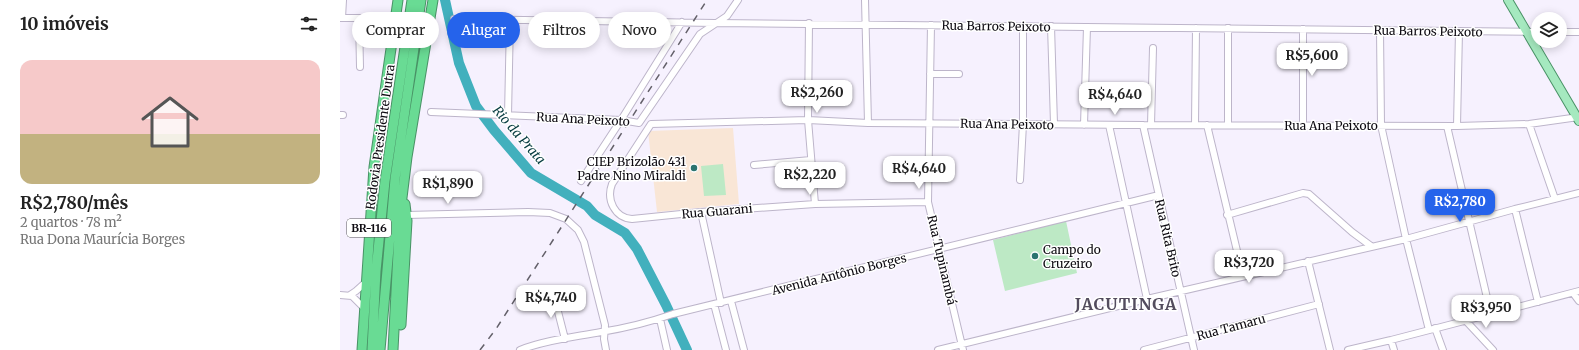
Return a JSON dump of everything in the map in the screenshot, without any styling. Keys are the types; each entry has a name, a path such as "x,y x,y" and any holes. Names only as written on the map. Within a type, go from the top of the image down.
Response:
{"highway":[{"name":"BR-116","path":"362,350 374,167 398,0"},
{"name":"Rodovia Presidente Dutra","path":"372,350 376,271 385,181 412,0"},
{"name":"Rodovia Presidente Dutra","path":"380,350 394,179 421,0"},
{"name":"BR-116","path":"393,350 400,214 433,0"},
{"path":"398,350 406,215 403,193"}],"main road":[{"path":"1508,0 1578,118"}],"street":[{"path":"343,0 341,18 352,18"},
{"path":"715,23 727,16 738,0"},
{"path":"865,0 868,123"},
{"name":"Rua Barros Peixoto","path":"520,20 1528,32"},
{"path":"581,181 682,22"},
{"name":"Rua Ana Peixoto","path":"431,112 621,120 638,123 700,34 715,23"},
{"path":"809,23 808,120 815,204"},
{"name":"Rua Tupinambá","path":"931,25 928,202 962,347"},
{"path":"1020,180 1023,124 1022,26"},
{"path":"1052,26 1054,124"},
{"path":"1084,125 1087,27"},
{"path":"1195,125 1196,28"},
{"path":"1228,28 1228,125"},
{"path":"1303,29 1303,125"},
{"path":"1380,30 1381,125 1406,239 1432,329 1443,350"},
{"path":"1457,126 1459,31"},
{"path":"1567,32 1579,32"},
{"path":"360,48 360,67"},
{"path":"508,115 509,48"},
{"path":"1151,126 1153,48"},
{"path":"930,74 959,74"},
{"name":"Rua Ana Peixoto","path":"626,219 614,209 609,194 610,188 652,124 808,120 868,123 1151,126 1457,126 1529,124 1578,118"},
{"path":"1529,124 1555,199"},
{"path":"1108,125 1147,299"},
{"name":"Rua Rita Brito","path":"1143,125 1181,291 1190,338 1194,350"},
{"path":"1207,125 1227,215 1243,276"},
{"path":"1447,126 1491,315"},
{"path":"754,165 811,160"},
{"path":"1227,215 1303,193 1309,194 1352,232 1371,246"},
{"path":"938,350 962,347 1147,299 1406,239 1579,193"},
{"name":"Avenida Antônio Borges","path":"520,350 662,318 939,248 1159,195"},
{"name":"Rua Guarani","path":"626,219 815,204 928,202"},
{"path":"1515,209 1538,302"},
{"path":"406,215 528,212 550,214 566,219 578,230 582,237 605,325 604,339 606,350"},
{"path":"701,212 721,303"},
{"path":"1308,261 1330,350"},
{"path":"350,295 366,282"},
{"path":"1348,350 1491,315 1576,292 1579,301"},
{"path":"340,295 350,295 357,299 364,308"},
{"path":"554,296 565,339"},
{"path":"731,300 744,350"},
{"path":"714,304 726,350"},
{"name":"Rua Tamaru","path":"1144,350 1319,304"},
{"path":"662,318 667,350"},
{"path":"1466,321 1493,350"},
{"path":"1391,340 1394,350"}],"shaded area":[{"name":"CIEP Brizolão 431 Padre Nino Miraldi","path":"733,128 739,204 657,212 648,131"}],"green space":[{"path":"723,164 726,195 704,196 701,166"},
{"name":"Campo do Cruzeiro","path":"1066,221 1077,273 1005,291 993,240"}],"waterway":[{"name":"Rio da Prata","path":"445,0 459,63 476,106 494,130 531,173 587,206 595,215 625,233 637,249 687,350"}],"railway":[{"path":"480,350 496,329 707,0"}],"place":[{"name":"CIEP Brizolão 431 Padre Nino Miraldi","path":"694,168"},
{"name":"Campo do Cruzeiro","path":"1035,256"}],"district":[{"name":"JACUTINGA","path":"1126,304"}]}
